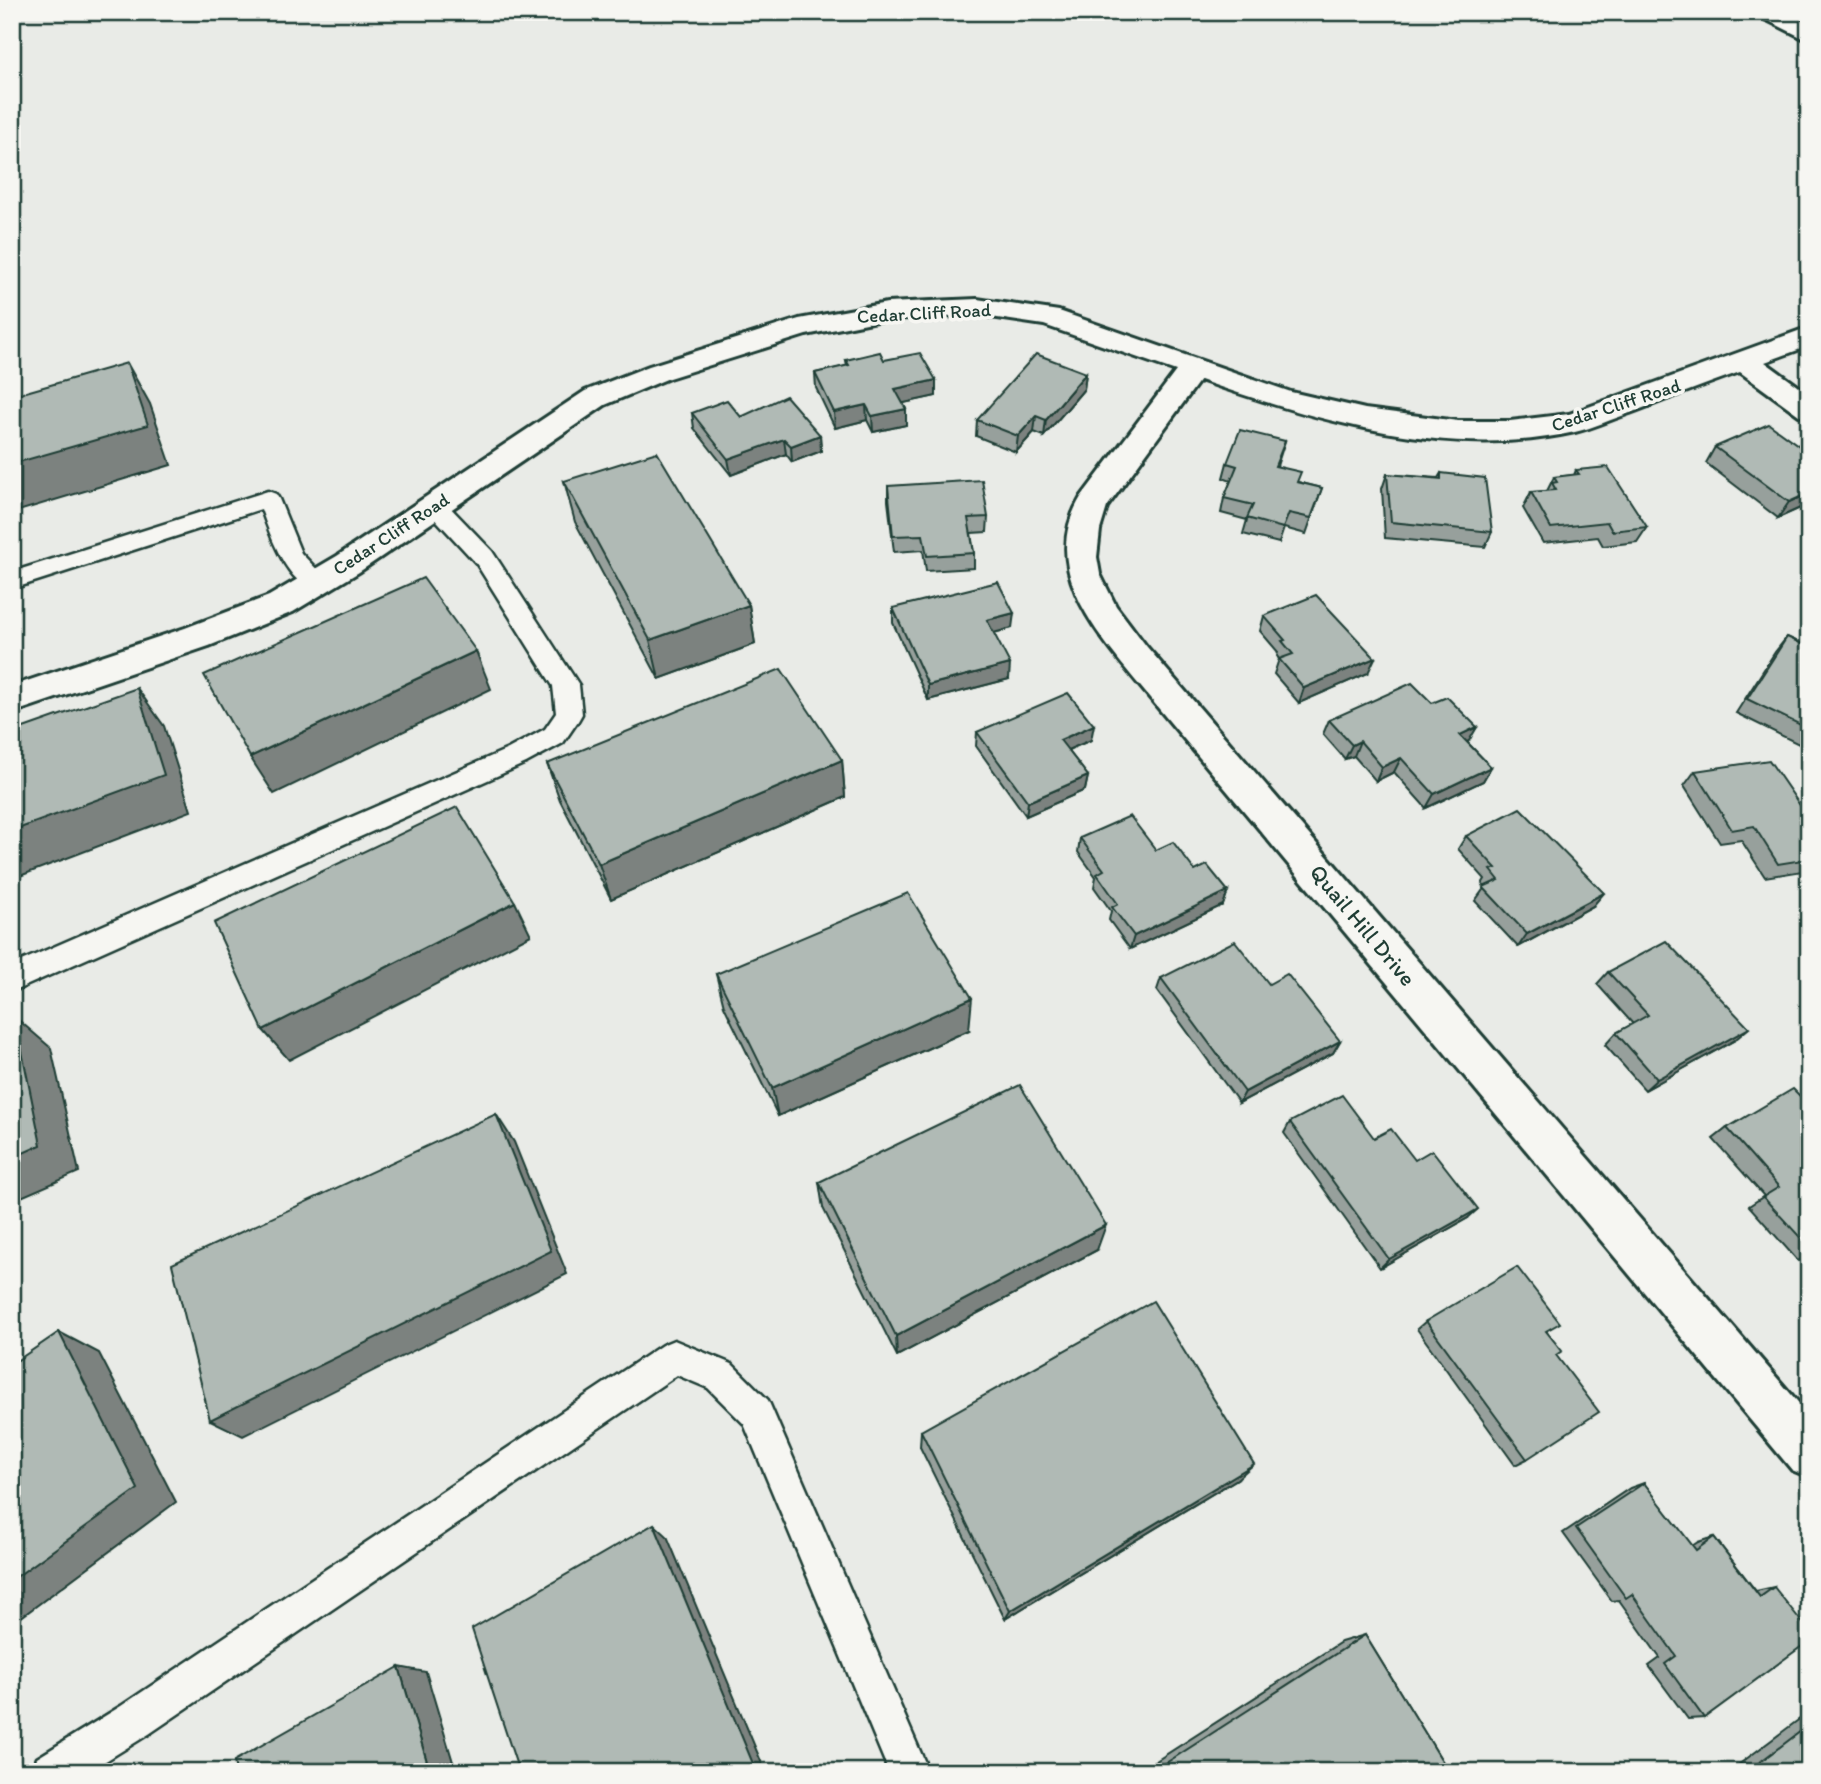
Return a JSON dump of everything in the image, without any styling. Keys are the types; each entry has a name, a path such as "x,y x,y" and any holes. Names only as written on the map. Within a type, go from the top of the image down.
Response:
{"street":[{"path":"1769,12 1809,34"},
{"name":"Cedar Cliff Road","path":"12,700 197,637 281,604 595,398 659,372 839,318 887,311 977,307 1006,309 1049,317 1283,399 1365,419 1458,431 1510,431 1573,423 1809,336"},
{"path":"1744,361 1809,408"},
{"name":"Quail Hill Drive","path":"1194,367 1092,505 1083,531 1083,572 1109,621 1184,714 1809,1453"}],"lane":[{"path":"12,581 268,499 291,556 317,582"},
{"path":"12,979 517,756 554,736 569,714 566,685 484,557 435,505"},
{"path":"51,1772 135,1720 674,1357 720,1376 755,1412 909,1772"}],"building":[{"path":"880,352 884,360 920,353 936,380 895,389 906,409 872,416 866,405 834,412 815,373 849,365 846,360"},
{"path":"1036,354 1086,373 1046,420 1036,416 1018,436 977,420"},
{"path":"127,363 148,425 12,464 12,396"},
{"path":"786,396 820,435 791,446 784,439 728,459 692,413 727,400 741,417"},
{"path":"1769,424 1809,453 1809,493 1789,502 1715,447"},
{"path":"1240,430 1285,441 1275,466 1301,472 1297,482 1322,488 1311,518 1289,513 1283,528 1247,518 1253,505 1224,498 1237,466 1227,463"},
{"path":"657,452 749,605 650,640 564,481"},
{"path":"1608,467 1647,527 1612,531 1607,522 1551,528 1531,492 1556,490 1552,483 1557,482 1554,477 1579,474 1576,470"},
{"path":"1441,473 1485,478 1492,532 1391,522 1387,474 1441,479"},
{"path":"982,480 988,517 968,518 974,553 927,556 923,535 893,536 888,486"},
{"path":"423,578 476,651 250,757 204,675"},
{"path":"998,582 1014,613 987,620 1010,664 928,685 893,608"},
{"path":"1316,595 1375,658 1304,688 1279,659 1293,654 1282,641 1285,640 1264,616"},
{"path":"1787,637 1809,647 1809,729 1747,699"},
{"path":"781,669 842,760 599,864 547,764"},
{"path":"1412,683 1432,703 1447,697 1477,727 1460,735 1491,767 1434,794 1401,758 1382,767 1360,741 1352,745 1329,720"},
{"path":"137,688 164,775 12,831 12,732"},
{"path":"1068,693 1094,725 1060,740 1088,776 1028,802 977,732"},
{"path":"1769,760 1806,814 1809,814 1809,859 1778,864 1754,826 1732,830 1695,771"},
{"path":"457,807 515,902 263,1030 214,923"},
{"path":"1520,808 1604,893 1527,934 1483,887 1499,880 1491,870 1496,868 1466,836"},
{"path":"1130,816 1156,850 1173,842 1195,871 1207,865 1228,891 1134,936 1112,907 1118,904 1097,874 1104,870 1080,838"},
{"path":"908,893 972,998 772,1088 716,974"},
{"path":"1235,941 1269,984 1287,974 1340,1041 1245,1092 1161,978"},
{"path":"1666,941 1749,1028 1657,1079 1616,1033 1648,1015 1608,972"},
{"path":"15,1017 41,1145 12,1158 12,1018"},
{"path":"1020,1085 1106,1225 896,1336 819,1182"},
{"path":"1793,1089 1809,1105 1809,1247 1763,1197 1779,1187 1727,1128"},
{"path":"1342,1095 1374,1138 1391,1129 1415,1160 1432,1150 1478,1209 1389,1259 1290,1122"},
{"path":"496,1114 551,1251 210,1420 172,1264"},
{"path":"1517,1267 1560,1323 1546,1331 1562,1351 1556,1355 1599,1412 1527,1459 1426,1321"},
{"path":"1153,1301 1254,1464 1010,1611 921,1431"},
{"path":"59,1332 138,1489 12,1580 12,1364"},
{"path":"1644,1483 1696,1550 1714,1537 1760,1597 1774,1587 1809,1631 1809,1641 1704,1718 1665,1664 1676,1656 1632,1594 1626,1598 1576,1528"},
{"path":"654,1524 754,1766 745,1772 519,1772 472,1629"},
{"path":"1365,1635 1449,1772 1152,1772"},
{"path":"399,1667 430,1772 236,1772 234,1761"},
{"path":"1809,1725 1809,1772 1748,1771"}]}
